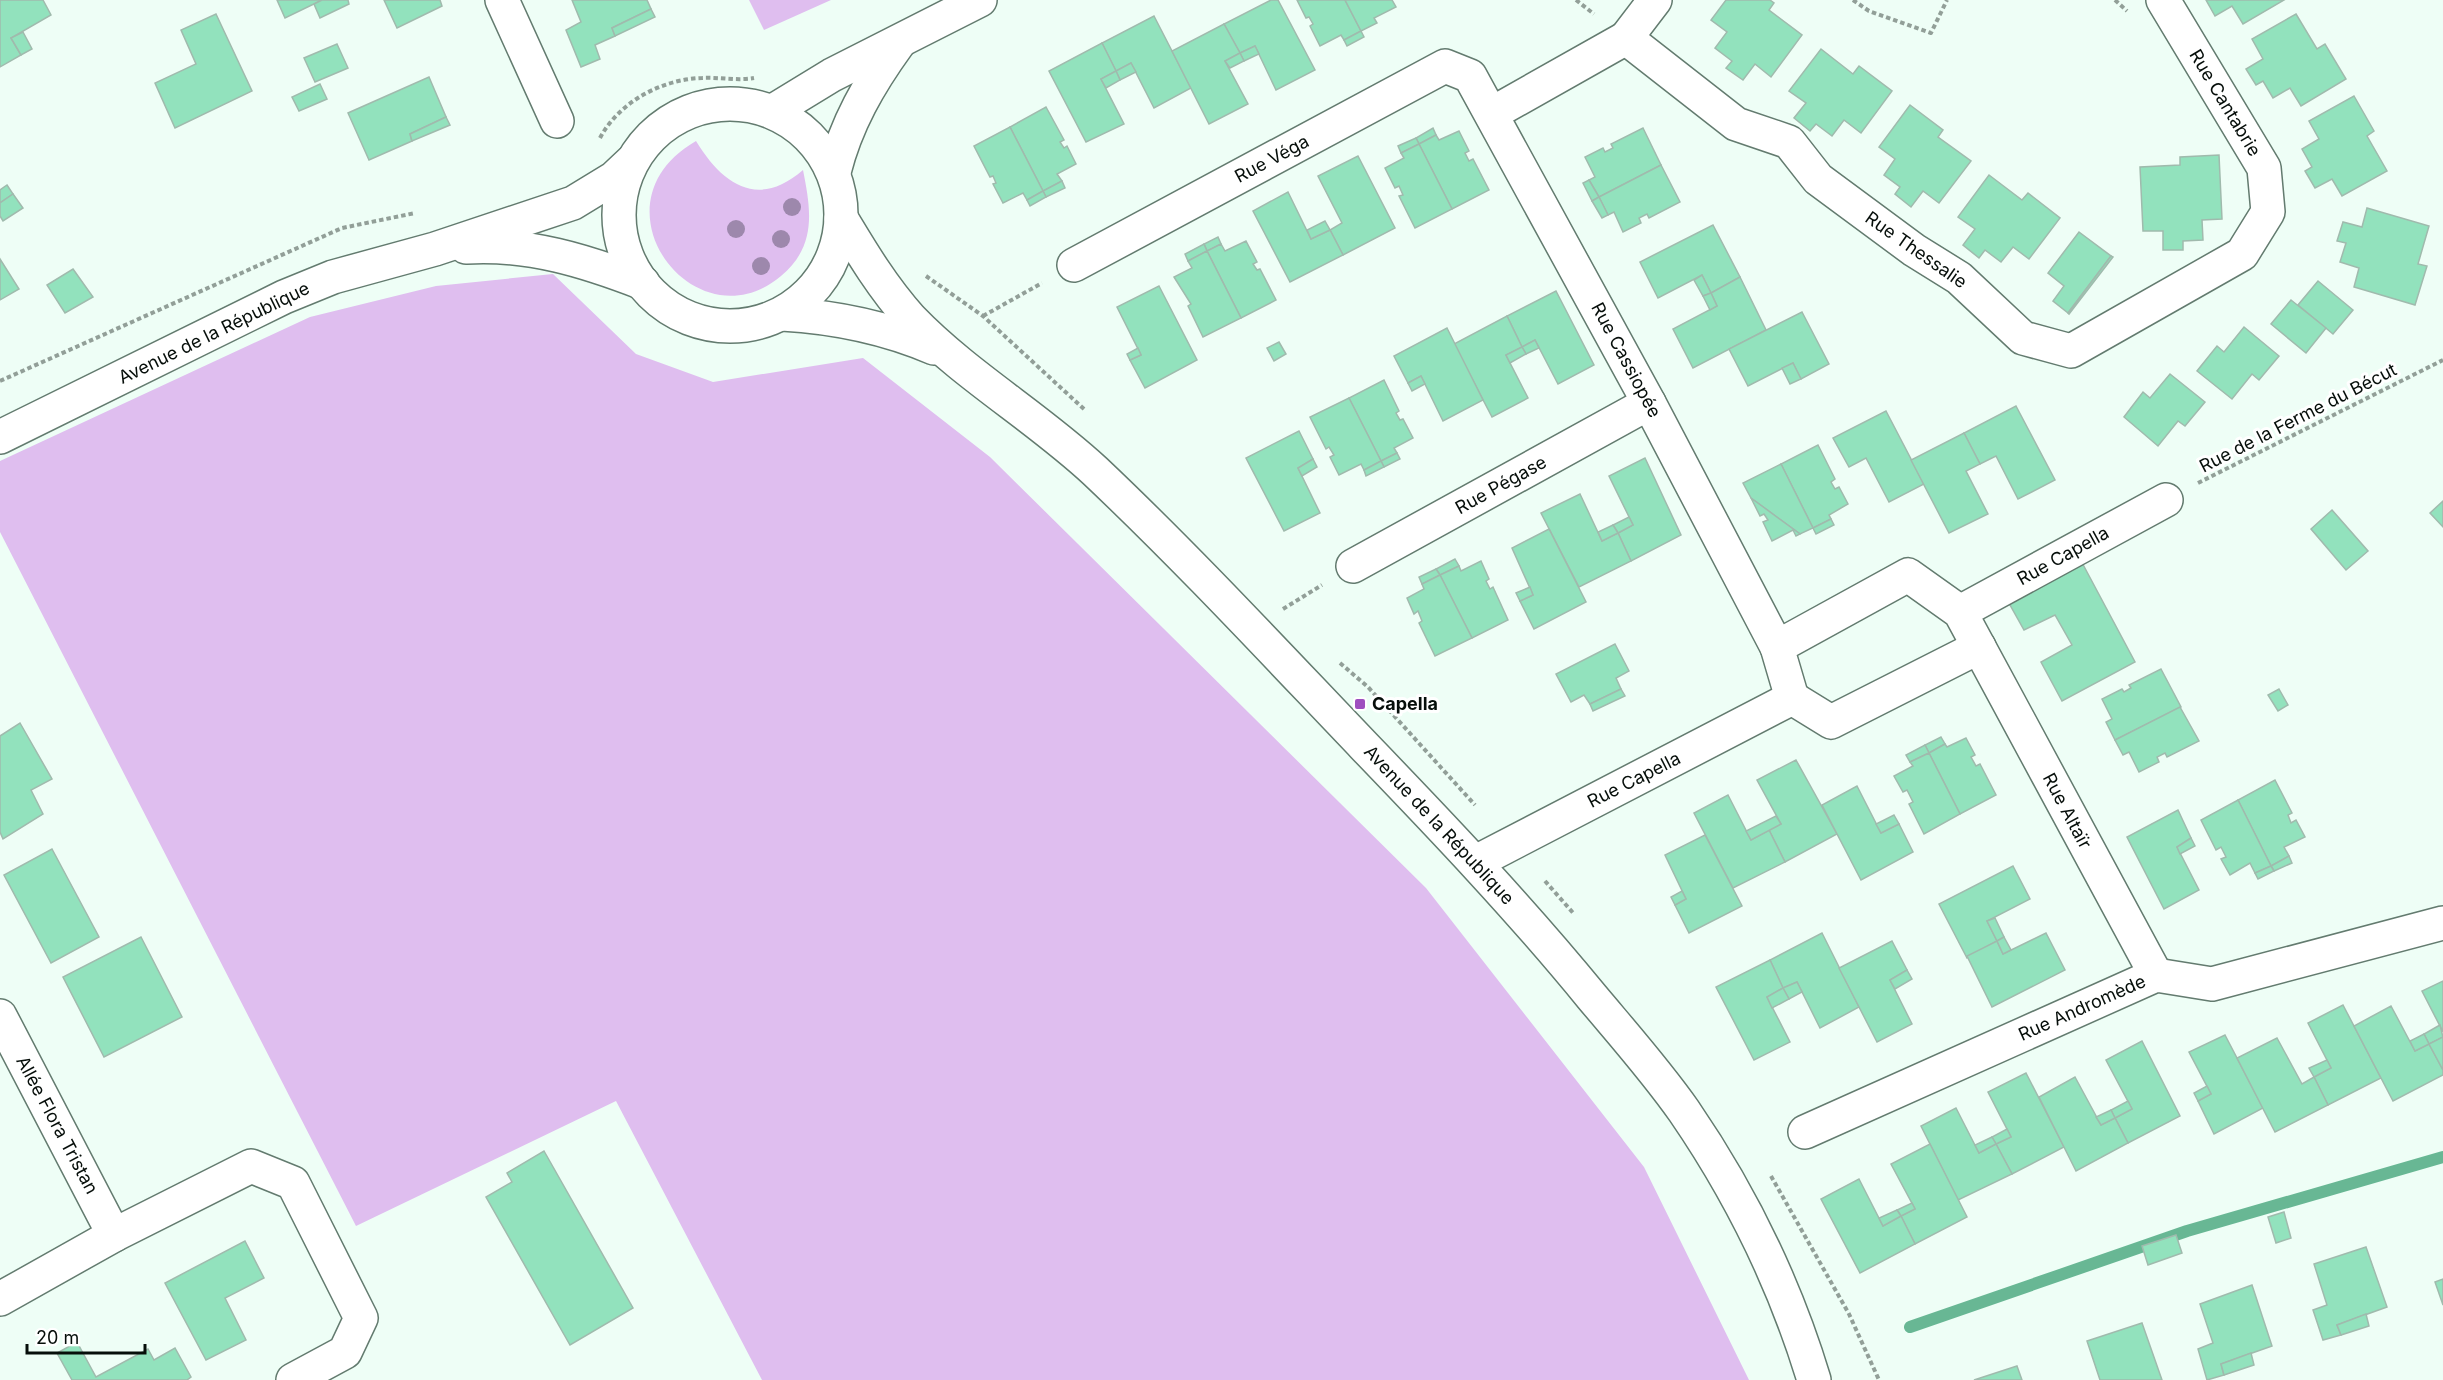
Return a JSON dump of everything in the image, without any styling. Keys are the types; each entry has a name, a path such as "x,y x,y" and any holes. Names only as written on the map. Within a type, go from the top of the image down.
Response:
{"street":[{"path":"502,0 557,121"},
{"path":"773,111 832,75 980,0"},
{"path":"1493,113 1626,38 1654,0"},
{"name":"Rue Cantabrie","path":"2163,0 2264,168 2268,212"},
{"name":"Rue Thessalie","path":"1626,38 1737,124 1789,142 1818,179 1914,250 1959,278 2023,338 2071,351 2242,254 2268,212"},
{"path":"834,172 842,141 860,102 900,40"},
{"name":"Rue Véga","path":"1074,265 1445,66 1470,76"},
{"name":"Rue Cassiopée","path":"1470,76 1493,113 1649,403 1777,647"},
{"path":"741,104 773,111 809,135 834,172 842,202 842,218 841,233 832,262 812,292 782,314 748,325 711,325 677,313 648,291 628,261 619,226 620,193 632,162 651,135 677,116 687,112 708,105 741,104"},
{"name":"Avenue de la République","path":"0,437 284,297 353,271 435,249 573,203 614,178 632,162"},
{"name":"Avenue de la République","path":"842,218 863,255 888,290 917,324 952,356 1093,470 1251,628 1476,862 1633,1047 1682,1109 1719,1165 1752,1224 1781,1285 1814,1380"},
{"name":"Avenue de la République","path":"435,249 514,248 553,253 592,263 643,283"},
{"name":"Avenue de la République","path":"782,314 834,319 881,328 952,356"},
{"name":"Rue Pégase","path":"1353,566 1649,403"},
{"name":"Rue Capella","path":"1960,612 2166,500"},
{"path":"1908,574 1960,612 1979,646 1831,722 1792,698 1777,647 1908,574"},
{"name":"Rue Altaïr","path":"1979,646 2156,975"},
{"name":"Rue Capella","path":"1476,862 1792,698"},
{"name":"Rue Andromède","path":"1805,1132 2156,975 2211,984 2443,923"},
{"name":"Allée Flora Tristan","path":"0,1016 114,1234"},
{"path":"0,1299 114,1234 251,1166 293,1184 361,1318 345,1352 293,1380"}],"path":[{"path":"1853,0 1869,11 1931,33 1947,0"},
{"path":"594,147 615,116 645,94 664,85 702,78 763,77"},
{"path":"0,381 342,228 422,212"},
{"path":"983,316 1074,265"},
{"path":"925,275 934,282"},
{"name":"Rue de la Ferme du Bécut","path":"2166,500 2443,360"},
{"path":"1251,628 1353,566"}],"shaded area":[{"path":"749,0 831,0 764,30"},
{"path":"696,141 718,170 743,187 756,190 771,188 787,182 803,170 809,213 806,240 801,252 781,276 748,293 716,294 687,282 665,259 652,230 651,199 665,168"},
{"path":"553,274 636,354 713,382 863,358 990,457 1426,888 1644,1167 1749,1380 762,1380 616,1101 356,1226 0,532 0,461 310,317 436,286"}],"building":[{"path":"0,0 43,0 51,15 11,38 21,55 0,67"},
{"path":"277,0 322,0 285,18"},
{"path":"322,0 348,0 349,4 320,18 314,4"},
{"path":"384,0 440,0 442,6 397,28"},
{"path":"572,0 647,0 651,9 612,28 615,36 595,45 600,59 581,67 566,30 581,22"},
{"path":"1271,0 1278,0 1315,70 1276,90 1255,46 1240,53 1224,24"},
{"path":"1297,0 1345,0 1361,31 1344,40 1341,35 1320,46 1310,26 1313,24 1309,17 1306,18"},
{"path":"1345,0 1392,0 1396,7 1374,18 1377,23 1361,31"},
{"path":"1726,0 1770,0 1774,3 1769,10 1802,35 1771,77 1755,64 1743,80 1726,68 1732,61 1715,48 1727,32 1711,20"},
{"path":"2206,0 2284,0 2243,24 2232,6 2215,16"},
{"path":"651,9 655,17 615,36 612,28"},
{"path":"216,14 252,91 175,128 155,83 196,64 181,30"},
{"path":"2296,14 2317,49 2325,44 2346,79 2301,106 2290,88 2273,98 2263,81 2256,85 2246,69 2263,59 2252,39"},
{"path":"1154,16 1191,88 1154,108 1131,63 1116,71 1102,43"},
{"path":"1224,24 1240,53 1225,61 1248,104 1209,124 1172,51"},
{"path":"1361,31 1364,37 1347,46 1344,40"},
{"path":"23,32 32,49 21,55 11,38"},
{"path":"1102,43 1116,71 1101,79 1124,124 1086,142 1049,71"},
{"path":"337,44 348,68 315,82 304,58"},
{"path":"1255,46 1259,54 1244,61 1240,53"},
{"path":"1821,49 1853,74 1859,66 1892,91 1861,133 1844,120 1832,136 1816,124 1810,131 1794,118 1806,103 1789,91"},
{"path":"1240,53 1244,61 1230,68 1225,61"},
{"path":"1131,63 1136,72 1120,80 1116,71"},
{"path":"1116,71 1120,80 1106,88 1101,79"},
{"path":"429,77 446,117 410,134 412,141 369,160 348,113"},
{"path":"320,84 327,99 299,111 292,97"},
{"path":"2354,96 2374,131 2367,136 2387,171 2342,196 2332,179 2315,188 2305,171 2312,167 2302,149 2319,139 2309,121"},
{"path":"1910,105 1943,130 1938,137 1971,161 1939,203 1923,191 1911,207 1895,194 1900,187 1884,175 1895,159 1879,147"},
{"path":"1046,107 1064,140 1060,142 1064,148 1067,146 1076,164 1057,174 1062,181 1043,191 1010,127"},
{"path":"446,117 450,125 412,141 410,134"},
{"path":"1010,127 1043,191 1027,200 1023,193 1003,203 993,184 996,183 993,176 990,177 974,146"},
{"path":"1433,128 1436,135 1419,144 1416,138"},
{"path":"1643,128 1661,165 1599,197 1589,180 1595,177 1585,157 1603,148 1605,152 1613,148 1611,144"},
{"path":"1459,131 1469,151 1465,153 1469,161 1473,159 1489,190 1452,209 1419,144 1436,135 1439,140"},
{"path":"1416,138 1419,144 1401,153 1398,146"},
{"path":"1419,144 1452,209 1415,228 1399,196 1403,195 1399,186 1395,188 1385,168 1404,158 1401,153"},
{"path":"2219,155 2222,219 2202,220 2203,240 2183,241 2183,250 2163,250 2163,231 2143,231 2140,167 2180,165 2180,157"},
{"path":"1358,156 1395,228 1343,255 1330,230 1342,223 1318,176"},
{"path":"1661,165 1680,202 1649,218 1647,214 1639,218 1641,223 1623,232 1614,212 1608,215 1599,197"},
{"path":"1989,175 2022,200 2028,193 2060,218 2029,259 2013,247 2001,262 1985,250 1979,258 1963,245 1975,229 1958,217"},
{"path":"1589,180 1599,197 1592,201 1583,183"},
{"path":"1062,181 1065,188 1046,197 1043,191"},
{"path":"7,185 13,194 0,203 0,190"},
{"path":"1043,191 1046,197 1030,206 1027,200"},
{"path":"1288,192 1311,239 1330,230 1343,255 1290,282 1253,211"},
{"path":"13,194 23,208 3,221 0,216 0,203"},
{"path":"1599,197 1608,215 1602,218 1592,201"},
{"path":"2367,208 2429,226 2418,264 2427,266 2415,305 2354,287 2359,268 2340,262 2346,243 2337,241 2343,222 2362,227"},
{"path":"1325,221 1330,230 1311,239 1307,230"},
{"path":"1713,225 1740,277 1711,293 1702,275 1658,298 1640,262"},
{"path":"2079,232 2111,256 2068,313 2053,301 2064,286 2048,273"},
{"path":"1218,237 1221,244 1207,251 1204,244"},
{"path":"1246,241 1257,262 1253,264 1257,270 1260,269 1276,300 1241,318 1207,251 1221,244 1225,251"},
{"path":"1204,244 1207,251 1188,261 1185,254"},
{"path":"1207,251 1241,318 1203,337 1188,306 1191,304 1174,277 1192,268 1188,261"},
{"path":"2111,256 2113,257 2069,314 2068,313"},
{"path":"0,259 19,289 0,300"},
{"path":"73,269 93,297 65,313 47,285"},
{"path":"1702,275 1711,293 1703,296 1694,280"},
{"path":"1740,277 1766,330 1693,368 1673,329 1717,306 1711,293"},
{"path":"2318,281 2353,310 2333,334 2298,305"},
{"path":"1159,286 1197,360 1145,388 1130,360 1141,355 1117,307"},
{"path":"1556,291 1594,365 1558,384 1535,340 1522,347 1507,316"},
{"path":"1711,293 1717,306 1710,310 1703,296"},
{"path":"2291,300 2326,328 2306,353 2271,324"},
{"path":"1802,312 1829,364 1801,379 1793,363 1748,386 1729,349"},
{"path":"1507,316 1522,347 1506,355 1528,398 1492,417 1454,344"},
{"path":"2244,327 2279,356 2259,380 2252,374 2232,399 2197,371 2217,346 2224,352"},
{"path":"1447,328 1483,400 1443,421 1421,376 1408,383 1394,356"},
{"path":"1535,340 1539,348 1526,354 1522,347"},
{"path":"1279,342 1286,354 1274,361 1267,348"},
{"path":"1522,347 1526,354 1510,363 1506,355"},
{"path":"1138,348 1141,355 1130,360 1127,354"},
{"path":"1793,363 1801,379 1790,384 1782,368"},
{"path":"2170,374 2205,402 2185,426 2178,421 2158,446 2124,417 2143,392 2150,398"},
{"path":"1421,376 1425,384 1412,391 1408,383"},
{"path":"1384,380 1399,411 1396,413 1400,420 1403,419 1413,438 1394,448 1397,453 1381,461 1349,398"},
{"path":"1349,398 1381,461 1364,470 1361,464 1339,475 1330,457 1334,455 1329,447 1326,449 1310,417"},
{"path":"2016,406 2055,480 2018,499 1996,456 1980,464 1964,433"},
{"path":"1886,411 1924,484 1889,502 1866,458 1849,467 1833,438"},
{"path":"1299,431 1313,459 1298,468 1320,513 1284,531 1246,458"},
{"path":"1964,433 1980,464 1966,471 1988,514 1949,533 1911,460"},
{"path":"1818,445 1835,479 1831,482 1835,489 1839,487 1848,504 1829,515 1831,519 1813,528 1781,464"},
{"path":"1397,453 1400,459 1384,467 1381,461"},
{"path":"1645,458 1681,535 1631,561 1618,533 1633,525 1609,476"},
{"path":"1313,459 1317,467 1302,476 1298,468"},
{"path":"1381,461 1384,467 1366,476 1364,470"},
{"path":"1781,464 1813,528 1800,534 1751,498 1743,483"},
{"path":"1580,494 1602,541 1618,533 1631,561 1579,587 1541,513"},
{"path":"1751,498 1800,534 1796,536 1793,530 1772,541 1763,522 1768,520 1764,514 1760,516"},
{"path":"2443,501 2443,527 2430,513"},
{"path":"2332,510 2368,551 2346,570 2311,529"},
{"path":"1629,517 1633,525 1618,533 1613,525"},
{"path":"1831,519 1834,525 1816,534 1813,528"},
{"path":"1613,525 1618,533 1602,541 1598,532"},
{"path":"1549,529 1586,602 1534,629 1520,601 1533,595 1512,548"},
{"path":"2079,557 2135,662 2062,701 2041,662 2072,645 2055,615 2024,630 2005,596"},
{"path":"1455,559 1459,566 1440,575 1436,569"},
{"path":"1481,561 1489,579 1486,581 1490,589 1493,587 1508,620 1472,638 1440,575 1459,566 1461,571"},
{"path":"1436,569 1440,575 1422,584 1419,577"},
{"path":"1440,575 1472,638 1435,656 1419,623 1422,621 1418,611 1414,614 1407,598 1424,589 1422,584"},
{"path":"1530,587 1533,595 1520,601 1516,593"},
{"path":"1615,644 1629,671 1616,678 1621,689 1590,704 1584,695 1571,702 1556,674"},
{"path":"2161,669 2181,707 2115,740 2106,722 2112,719 2102,699 2122,689 2124,692 2131,688 2129,685"},
{"path":"1621,689 1625,696 1593,711 1590,704"},
{"path":"2279,689 2288,705 2278,711 2268,695"},
{"path":"2180,707 2199,741 2167,757 2165,753 2157,757 2159,762 2139,772 2129,752 2123,755 2115,740"},
{"path":"20,723 52,779 31,790 43,814 3,839 0,832 0,736"},
{"path":"1941,737 1945,744 1929,753 1925,745"},
{"path":"1966,738 1975,755 1971,757 1976,766 1980,764 1996,795 1960,814 1929,753 1945,744 1947,747"},
{"path":"1925,745 1929,753 1910,762 1906,755"},
{"path":"1929,753 1960,814 1924,834 1909,804 1913,802 1907,790 1903,792 1894,776 1913,766 1910,762"},
{"path":"1796,760 1837,834 1785,862 1769,830 1781,824 1757,780"},
{"path":"2275,780 2292,813 2288,815 2291,823 2296,820 2305,837 2284,847 2289,856 2271,866 2238,800"},
{"path":"1857,786 1881,833 1899,824 1913,852 1861,880 1822,805"},
{"path":"1728,795 1751,840 1769,830 1785,862 1733,888 1694,813"},
{"path":"2238,800 2271,866 2255,873 2250,863 2230,875 2221,859 2226,857 2221,847 2216,850 2201,820"},
{"path":"2178,810 2191,838 2177,847 2199,890 2164,909 2127,837"},
{"path":"1894,815 1899,824 1881,833 1876,824"},
{"path":"1776,816 1781,824 1751,840 1746,831"},
{"path":"1705,835 1742,906 1689,933 1675,905 1686,899 1665,855"},
{"path":"2191,838 2195,846 2180,854 2177,847"},
{"path":"52,849 99,937 51,963 4,875"},
{"path":"2289,856 2292,863 2274,871 2271,866"},
{"path":"2013,866 2030,899 1987,921 1997,941 1967,958 1939,904"},
{"path":"2271,866 2274,871 2258,879 2255,873"},
{"path":"1682,891 1686,899 1675,905 1671,897"},
{"path":"1995,918 2004,937 1997,941 1987,921"},
{"path":"1822,933 1859,1007 1820,1028 1797,982 1783,988 1770,960"},
{"path":"2046,933 2065,970 1992,1007 1967,956 1997,941 2003,954"},
{"path":"141,937 182,1017 104,1057 63,977"},
{"path":"2004,937 2011,950 2003,954 1997,941"},
{"path":"1892,941 1907,970 1890,980 1912,1024 1877,1042 1839,968"},
{"path":"1770,960 1783,988 1767,997 1790,1042 1754,1060 1716,987"},
{"path":"1907,970 1912,979 1895,989 1890,980"},
{"path":"2443,981 2443,1032 2422,991"},
{"path":"1797,982 1802,992 1789,999 1783,988"},
{"path":"1783,988 1789,999 1772,1008 1767,997"},
{"path":"2343,1005 2381,1078 2328,1105 2314,1077 2331,1068 2308,1023"},
{"path":"2391,1006 2415,1051 2429,1044 2443,1070 2443,1075 2393,1101 2354,1026"},
{"path":"2440,1025 2443,1037 2429,1044 2424,1034"},
{"path":"2424,1034 2429,1044 2415,1051 2410,1041"},
{"path":"2225,1035 2263,1108 2214,1134 2198,1101 2211,1094 2189,1052"},
{"path":"2443,1037 2443,1070 2429,1044"},
{"path":"2277,1038 2302,1084 2314,1077 2328,1105 2275,1132 2237,1058"},
{"path":"2142,1041 2180,1116 2128,1143 2115,1118 2132,1109 2106,1060"},
{"path":"2327,1060 2331,1068 2314,1077 2309,1068"},
{"path":"2026,1073 2064,1147 2012,1174 1996,1144 2011,1137 1988,1092"},
{"path":"2075,1077 2101,1125 2115,1118 2128,1143 2076,1171 2039,1097"},
{"path":"2207,1086 2211,1094 2198,1101 2194,1093"},
{"path":"2128,1101 2132,1109 2115,1118 2111,1110"},
{"path":"1956,1108 1979,1153 1996,1144 2012,1174 1958,1200 1921,1126"},
{"path":"2111,1110 2115,1118 2101,1125 2096,1117"},
{"path":"2007,1129 2011,1137 1996,1144 1992,1137"},
{"path":"1992,1137 1996,1144 1979,1153 1975,1145"},
{"path":"1930,1144 1967,1217 1915,1244 1901,1216 1915,1209 1891,1164"},
{"path":"544,1151 633,1308 570,1345 486,1197 512,1182 507,1173"},
{"path":"1859,1179 1883,1226 1901,1216 1915,1244 1860,1273 1821,1199"},
{"path":"1912,1203 1915,1209 1901,1216 1897,1210"},
{"path":"1897,1210 1901,1216 1883,1226 1879,1218"},
{"path":"2284,1212 2291,1238 2276,1243 2268,1217"},
{"path":"2176,1235 2182,1253 2148,1265 2142,1246"},
{"path":"245,1241 264,1278 225,1298 246,1340 206,1360 165,1283"},
{"path":"2366,1247 2387,1307 2337,1325 2341,1335 2323,1340 2313,1310 2327,1305 2314,1264"},
{"path":"2443,1279 2443,1305 2435,1282"},
{"path":"2252,1285 2272,1346 2221,1364 2224,1375 2207,1380 2198,1349 2213,1343 2200,1304"},
{"path":"2366,1314 2369,1326 2341,1335 2337,1325"},
{"path":"2142,1323 2162,1380 2100,1380 2087,1341"},
{"path":"77,1342 96,1377 148,1349 154,1360 175,1348 191,1377 187,1380 72,1380 57,1353"},
{"path":"2251,1353 2254,1365 2224,1375 2221,1364"},
{"path":"2017,1366 2022,1380 1974,1380"}],"waterway":[{"path":"1910,1327 2187,1231 2443,1157"}],"place":[{"name":"Capella","path":"1360,704"}]}
